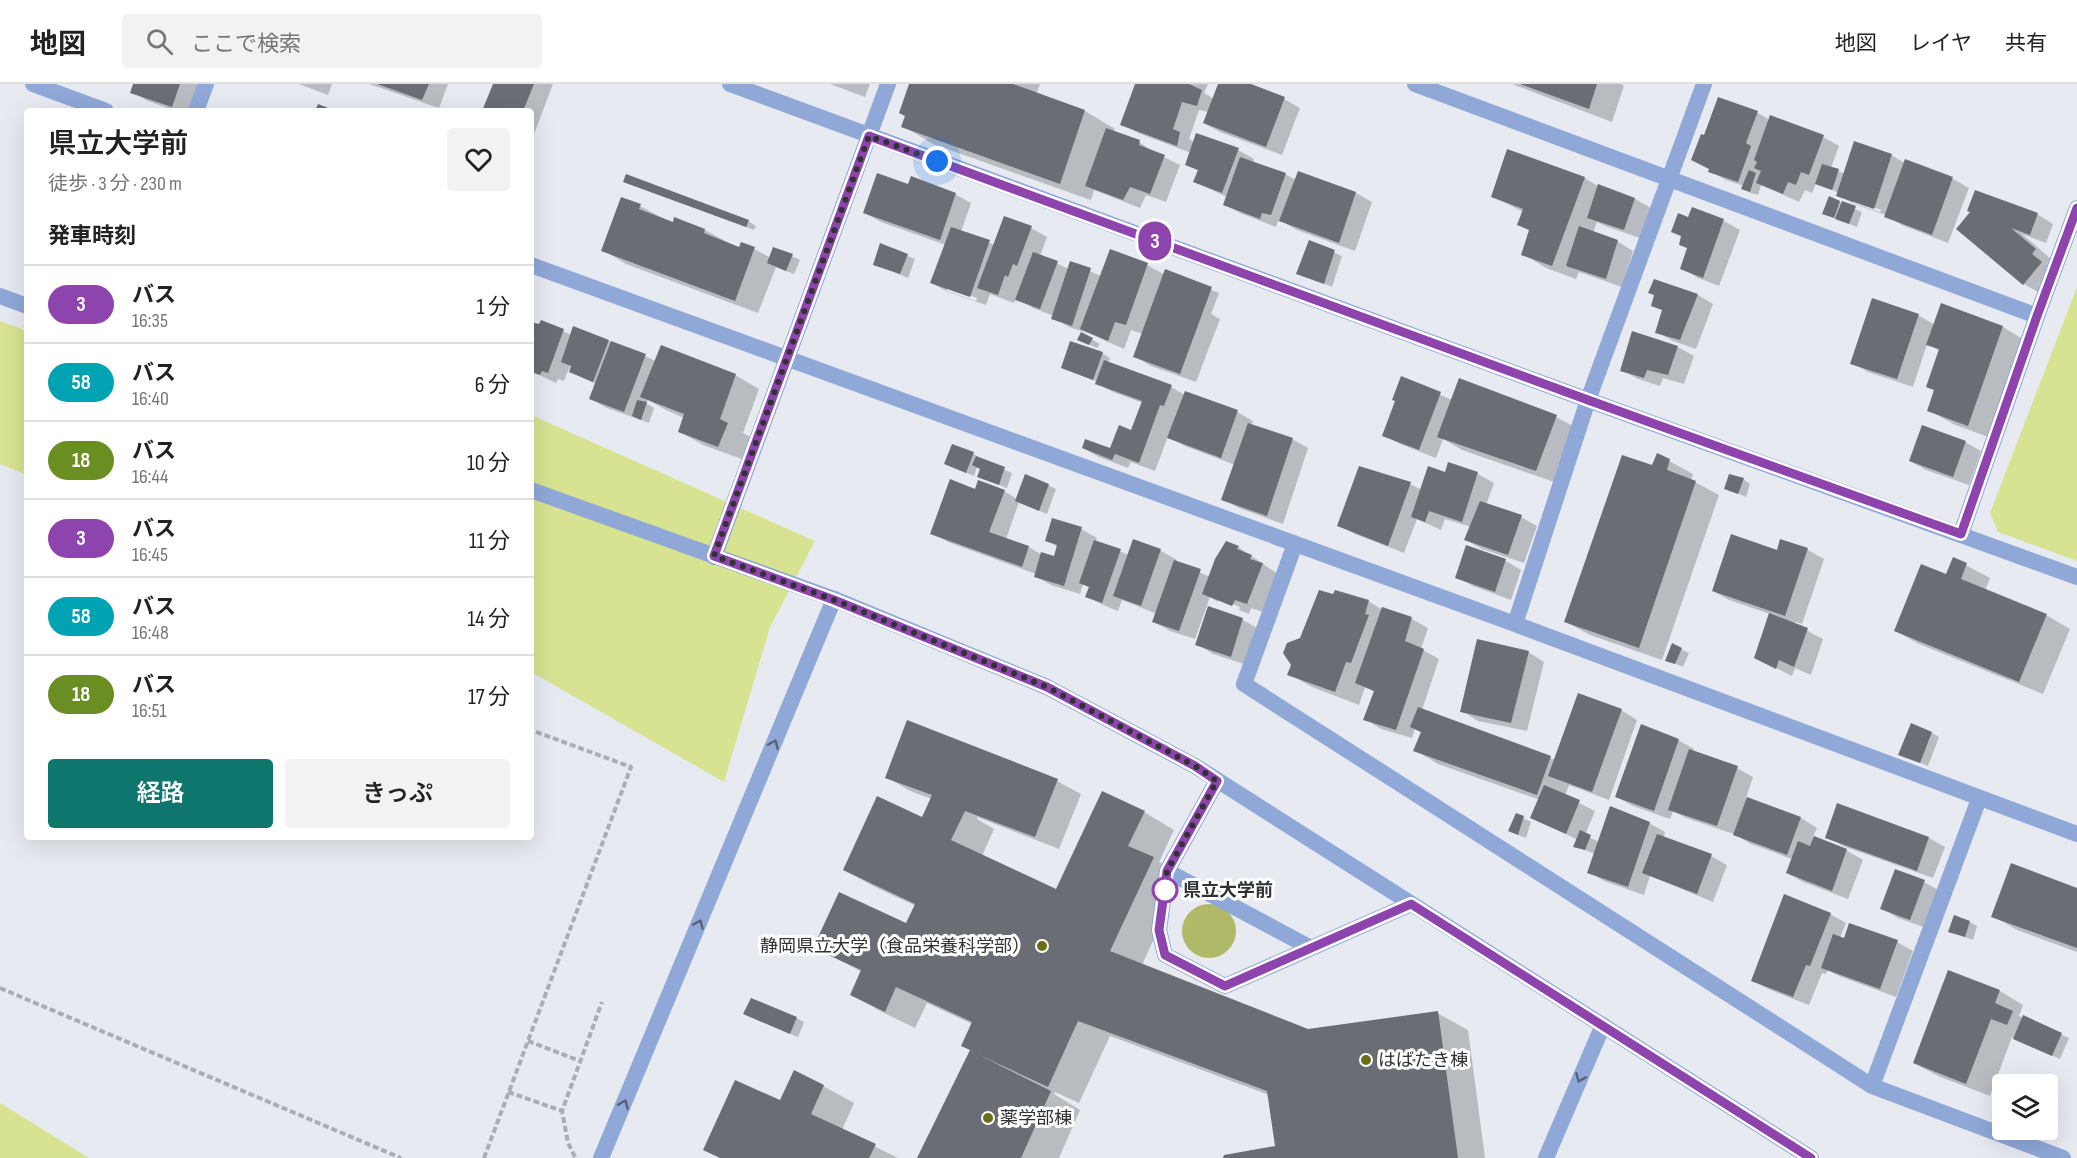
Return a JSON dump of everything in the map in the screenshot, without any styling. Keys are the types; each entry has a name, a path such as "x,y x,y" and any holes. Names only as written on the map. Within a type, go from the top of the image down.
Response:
{"street":[{"path":"33,84 98,108"},
{"path":"197,108 206,84"},
{"path":"730,84 1588,400 2077,577"},
{"path":"714,556 888,84"},
{"path":"1415,84 2037,316"},
{"path":"1515,624 1588,400 1704,84"},
{"path":"1961,534 2077,208"},
{"path":"534,266 1515,624 2077,834"},
{"path":"0,296 24,305"},
{"path":"534,491 834,600 1047,687 1195,766 1811,1158"},
{"path":"1295,544 1244,684 1872,1086 2063,1158"},
{"path":"601,1158 834,600"},
{"path":"1217,781 1167,871 1159,930 1165,955 1225,986 1411,904"},
{"path":"1872,1086 1979,799"},
{"path":"1167,871 1311,948"},
{"path":"1546,1158 1603,1025"}],"path":[{"path":"484,1158 631,767 534,731"},
{"path":"0,988 401,1158"},
{"path":"576,1158 568,1143 562,1111 602,1002"},
{"path":"528,1041 580,1061"},
{"path":"508,1092 562,1111"},
{"path":"570,1158 573,1152"}],"shaded area":[{"path":"2077,287 2077,561 1998,532 1990,513"},
{"path":"0,321 24,330 24,474 0,464"},
{"path":"534,416 815,541 770,627 724,782 534,674"},
{"path":"1204,904 1214,904 1224,908 1232,916 1236,931 1232,946 1224,954 1214,958 1204,958 1194,954 1186,946 1182,936 1182,926 1186,916 1194,908"},
{"path":"0,1103 89,1158 0,1158"}],"building":[{"path":"133,84 180,84 172,107 130,93"},
{"path":"377,84 429,84 422,100"},
{"path":"493,84 534,84 524,108 483,108"},
{"path":"909,84 1013,84 1085,110 1060,184 901,127 905,116 899,113"},
{"path":"1135,84 1189,84 1202,90 1197,106 1182,102 1173,129 1180,132 1177,146 1120,125"},
{"path":"1218,84 1251,84 1285,97 1266,147 1203,123"},
{"path":"1520,84 1597,84 1589,109"},
{"path":"1718,97 1758,111 1746,143 1751,146 1738,182 1708,172 1709,169 1691,160 1701,134 1704,135"},
{"path":"318,104 328,108 316,108"},
{"path":"1770,115 1824,135 1809,175 1801,172 1796,185 1788,182 1783,194 1756,183 1761,171 1754,168 1757,162 1754,160"},
{"path":"1106,128 1140,140 1139,145 1165,155 1150,194 1130,187 1123,200 1085,186"},
{"path":"1196,133 1239,148 1222,193 1193,182 1198,170 1185,165"},
{"path":"1854,141 1892,154 1874,209 1836,196"},
{"path":"1507,149 1585,177 1552,266 1521,255 1529,230 1517,225 1523,209 1491,197"},
{"path":"1240,157 1286,173 1271,215 1262,213 1260,219 1223,205"},
{"path":"1905,159 1953,177 1932,235 1884,217"},
{"path":"1822,164 1839,169 1832,190 1815,184"},
{"path":"1749,170 1756,173 1750,192 1741,189"},
{"path":"1298,171 1356,192 1339,243 1279,221"},
{"path":"877,173 908,184 911,176 956,193 940,240 863,213"},
{"path":"626,174 749,220 746,227 623,182"},
{"path":"1598,184 1635,198 1624,230 1587,218"},
{"path":"1975,190 2038,213 2030,235 2011,228 2036,249 2032,254 2042,262 2023,285 1956,229 1970,212 1967,211"},
{"path":"1829,196 1840,201 1834,218 1822,214"},
{"path":"621,197 641,204 639,209 673,222 674,217 705,229 704,233 739,247 741,242 755,247 735,301 601,251"},
{"path":"1842,201 1856,206 1849,224 1835,219"},
{"path":"1692,207 1724,219 1703,278 1680,269 1687,248 1679,245 1681,236 1671,232 1678,213 1688,217"},
{"path":"1004,216 1032,226 1017,266 1013,264 1008,277 1005,275 998,295 977,288"},
{"path":"1579,226 1618,240 1606,279 1566,266"},
{"path":"951,227 990,240 970,297 930,283"},
{"path":"1309,240 1335,250 1324,284 1296,274"},
{"path":"880,243 908,254 900,274 873,265"},
{"path":"773,247 793,254 786,271 767,263"},
{"path":"1110,249 1148,263 1126,325 1115,322 1108,341 1080,329"},
{"path":"1033,252 1058,261 1040,309 1015,300"},
{"path":"1070,261 1091,268 1072,326 1051,319"},
{"path":"1165,269 1212,287 1180,374 1133,357"},
{"path":"1654,279 1698,294 1680,340 1655,333 1662,310 1651,306 1654,295 1648,293"},
{"path":"1872,298 1919,314 1897,379 1850,364"},
{"path":"1941,303 2003,326 1968,426 1927,411 1934,390 1926,387 1939,349 1926,345"},
{"path":"541,320 564,329 548,373 542,371 540,375 534,373 534,323 539,324"},
{"path":"573,326 609,340 593,382 569,372 571,366 561,362"},
{"path":"1632,331 1678,346 1668,375 1647,370 1644,378 1620,371"},
{"path":"1081,332 1093,338 1089,345 1077,340"},
{"path":"611,341 646,354 624,412 589,399"},
{"path":"1070,341 1103,352 1093,380 1061,368"},
{"path":"661,345 736,374 720,419 728,423 718,447 678,432 684,414 640,397"},
{"path":"1104,360 1172,385 1164,406 1160,405 1139,463 1115,454 1112,460 1082,448 1085,439 1110,448 1119,425 1131,430 1142,401 1095,384"},
{"path":"1401,376 1441,392 1419,450 1382,436 1395,401 1392,400"},
{"path":"1459,378 1557,415 1536,471 1437,437"},
{"path":"1185,391 1238,410 1221,458 1167,438"},
{"path":"637,400 647,402 641,420 632,416"},
{"path":"1248,423 1293,438 1267,516 1221,500"},
{"path":"1922,425 1966,441 1953,477 1909,461"},
{"path":"952,444 974,452 966,473 944,464"},
{"path":"1657,453 1670,459 1667,470 1696,481 1639,648 1564,622 1622,455 1652,465"},
{"path":"976,456 1005,467 999,485 977,477 980,469 972,465"},
{"path":"1448,462 1478,472 1462,522 1429,511 1425,522 1411,517 1428,466 1445,472"},
{"path":"1359,466 1411,482 1388,546 1337,526"},
{"path":"1025,474 1049,484 1039,511 1015,501"},
{"path":"1729,474 1744,478 1738,494 1724,489"},
{"path":"950,479 975,489 978,480 1005,490 989,532 1029,546 1022,567 930,534"},
{"path":"1480,501 1522,515 1508,555 1464,540"},
{"path":"1052,518 1082,527 1064,586 1034,577 1041,552 1054,556 1057,545 1045,541"},
{"path":"1731,534 1777,550 1780,539 1808,548 1785,616 1712,591"},
{"path":"1133,539 1161,549 1141,606 1113,596"},
{"path":"1094,540 1121,549 1102,603 1085,597 1089,587 1079,583"},
{"path":"1226,541 1239,546 1237,549 1252,555 1250,559 1263,563 1247,604 1235,600 1232,606 1202,594 1215,559"},
{"path":"1466,545 1506,559 1495,592 1455,578"},
{"path":"1953,557 1967,563 1961,579 2047,614 2019,682 1894,631 1921,564 1946,574"},
{"path":"1174,560 1201,569 1179,631 1152,622"},
{"path":"1319,590 1333,594 1335,590 1369,600 1365,614 1369,615 1351,663 1346,662 1335,692 1287,675 1291,665 1283,653 1287,643 1300,638"},
{"path":"1208,606 1243,618 1231,657 1195,645"},
{"path":"1382,607 1412,617 1405,641 1424,649 1396,730 1363,720 1374,691 1355,683"},
{"path":"1769,613 1808,628 1794,667 1779,660 1776,669 1754,658"},
{"path":"1477,639 1529,651 1511,723 1460,712"},
{"path":"1672,643 1682,648 1675,664 1665,661"},
{"path":"1578,693 1622,709 1592,792 1548,776"},
{"path":"1418,707 1551,756 1537,795 1413,751 1421,732 1410,727"},
{"path":"907,720 1058,779 1035,837 965,811 951,840 1056,889 1102,791 1145,811 1128,846 1154,857 1110,951 1308,1029 1438,1011 1458,1158 1223,1158 1224,1155 1275,1146 1267,1091 1078,1021 1048,1087 977,1054 1051,1091 1021,1158 917,1158 970,1050 961,1046 972,1022 896,987 885,1012 850,995 861,970 813,948 839,892 906,923 915,904 843,870 877,796 922,817 932,795 885,778"},
{"path":"1911,723 1932,732 1920,763 1898,755"},
{"path":"1641,724 1679,739 1654,811 1615,797"},
{"path":"1689,749 1738,766 1717,826 1668,810"},
{"path":"1544,785 1580,800 1566,834 1530,818"},
{"path":"1747,797 1801,817 1787,855 1733,835"},
{"path":"1837,803 1929,837 1917,871 1825,838"},
{"path":"1610,806 1650,822 1628,887 1587,873"},
{"path":"1516,813 1524,816 1518,835 1508,831"},
{"path":"1580,830 1591,835 1585,850 1573,847"},
{"path":"1657,834 1712,854 1697,894 1642,873"},
{"path":"1814,836 1847,849 1832,891 1786,873 1798,841 1810,846"},
{"path":"2011,863 2077,888 2077,948 1991,917"},
{"path":"1895,869 1925,880 1910,920 1880,909"},
{"path":"1784,894 1831,913 1810,966 1806,965 1793,997 1751,981"},
{"path":"1954,915 1970,921 1965,937 1948,932"},
{"path":"1849,923 1898,940 1880,989 1821,968 1833,934 1844,938"},
{"path":"1948,970 2000,990 1995,1003 2013,1011 2007,1025 1991,1019 1966,1084 1913,1063"},
{"path":"751,998 797,1017 790,1034 743,1014"},
{"path":"2023,1015 2062,1033 2052,1056 2013,1039"},
{"path":"794,1070 824,1085 811,1114 876,1144 869,1158 720,1158 703,1150 735,1080 780,1100"}],"bus line":[{"name":"3","path":"1811,1158 1411,904 1225,986 1165,955 1159,930 1167,871 1217,781 1195,766 1047,687 834,600 714,556 869,136 1588,400 1961,534 2077,208"}],"place":[{"name":"県立大学前","path":"1165,890"},
{"name":"静岡県立大学（食品栄養科学部）","path":"1042,946"},
{"name":"はばたき棟","path":"1366,1060"},
{"name":"薬学部棟","path":"988,1118"}],"route":[{"path":"937,161 869,136 714,556 834,600 1047,687 1195,766 1217,781 1167,871 1165,890"}]}
